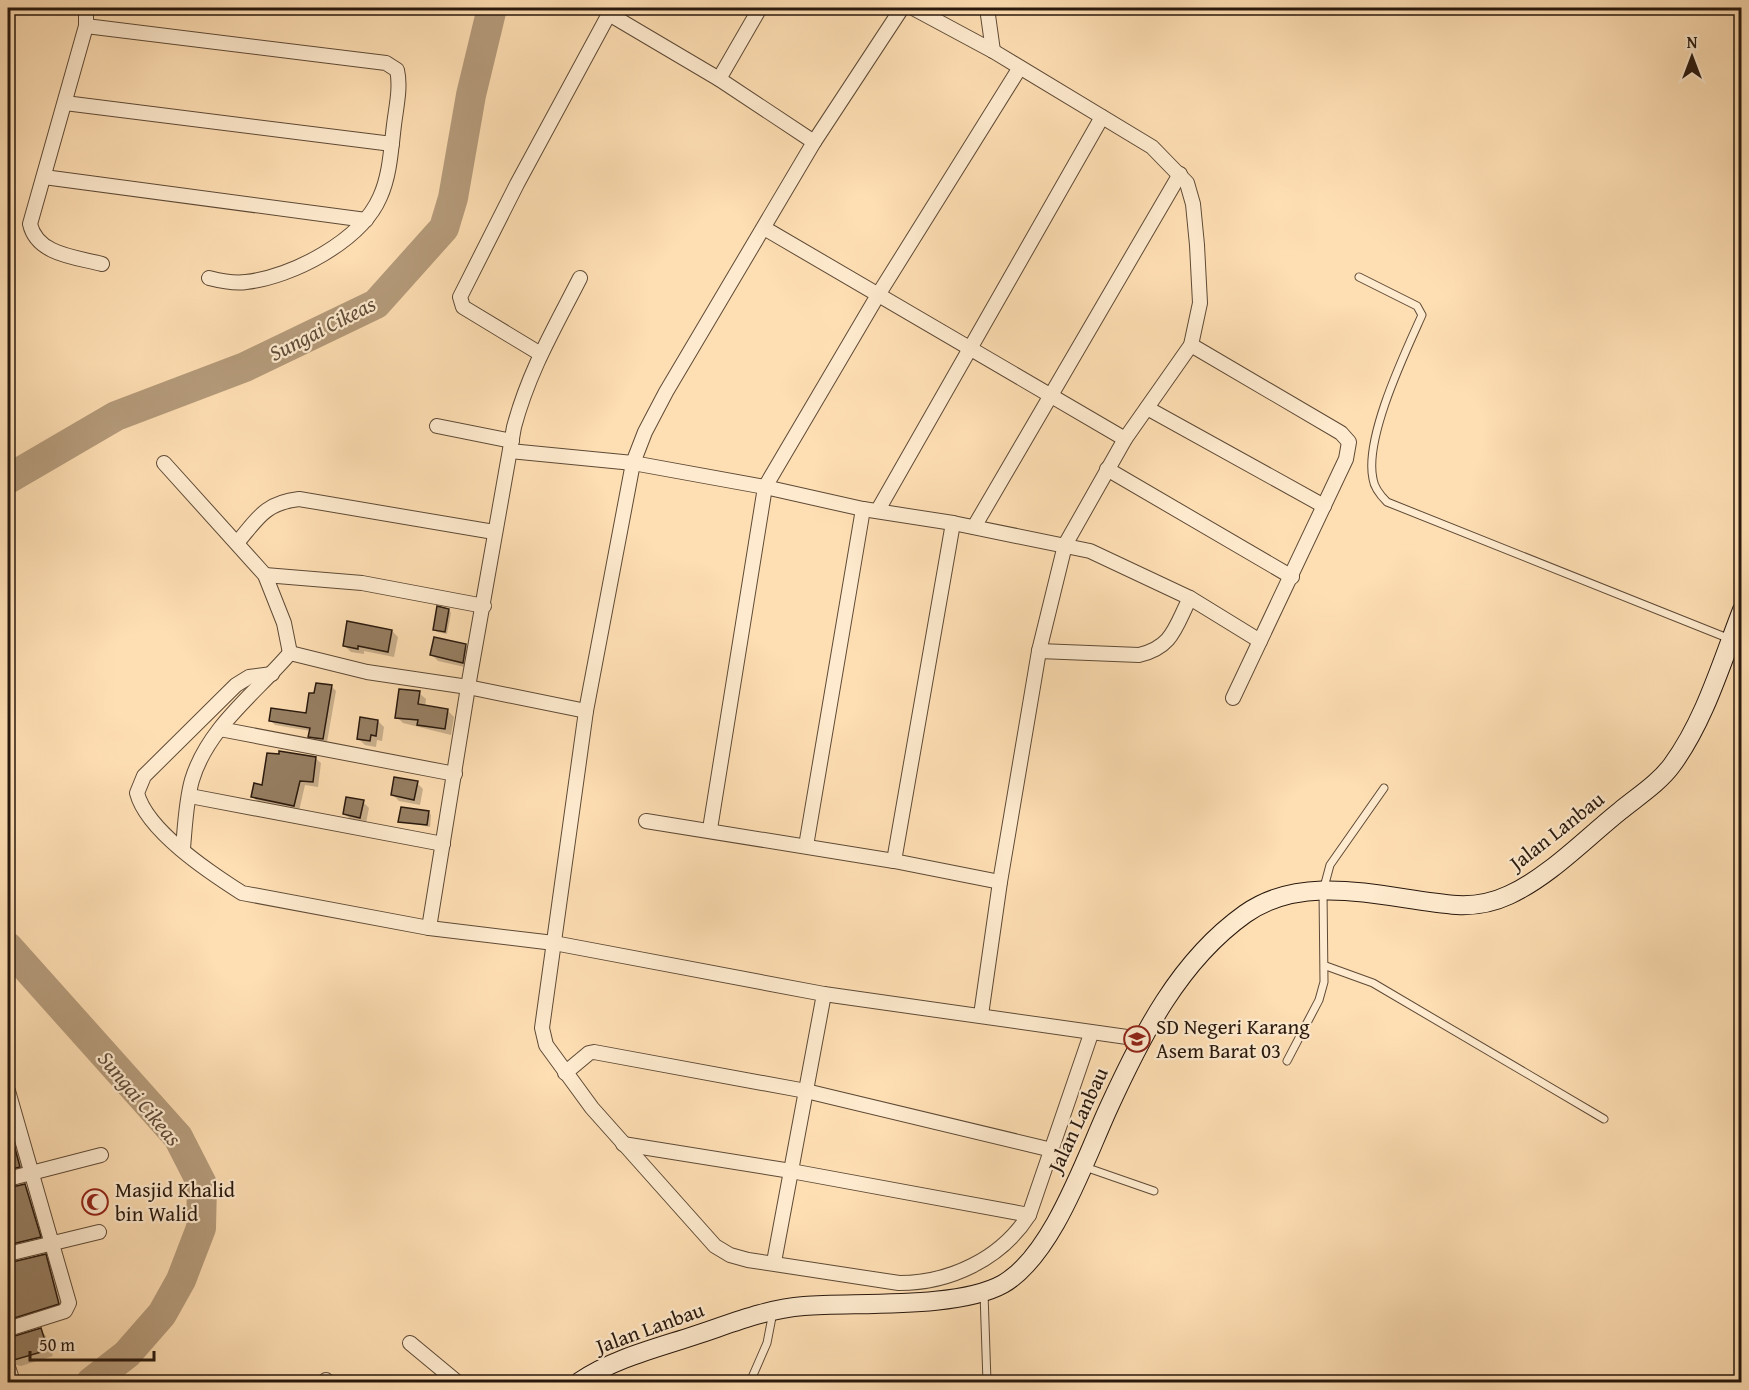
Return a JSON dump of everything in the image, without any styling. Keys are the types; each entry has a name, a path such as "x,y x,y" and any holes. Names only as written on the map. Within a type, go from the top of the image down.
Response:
{"street":[{"path":"86,8 86,26 30,224 32,233 44,247 102,264"},
{"path":"719,79 760,8"},
{"path":"902,8 814,142 657,409 633,463 586,711 542,1028 546,1045 565,1072 623,1144 715,1246 730,1255 899,1283 940,1280 981,1261 1022,1226 1029,1215 1091,1034"},
{"path":"913,8 993,51 1019,69 1152,147 1188,183 1196,221 1200,303 1191,345 1125,439 1065,545 1038,651 1000,882 981,1015"},
{"path":"987,8 993,51"},
{"path":"539,353 463,307 460,297 605,17 609,14 616,15 814,142"},
{"path":"86,26 393,65 398,75 386,184 366,220 350,235 309,262 270,277 244,282 209,278"},
{"path":"710,829 765,487 878,295 1019,69"},
{"path":"65,103 392,144"},
{"path":"878,510 1102,117"},
{"path":"974,527 1049,394 1180,174"},
{"path":"44,177 366,220"},
{"path":"764,228 1125,439"},
{"path":"429,928 468,687 484,606 494,532 511,446 523,395 539,353 580,278"},
{"path":"1191,345 1346,438 1349,442 1349,450 1292,577 1233,698"},
{"path":"1147,408 1324,506"},
{"path":"437,426 511,446 633,463 765,487 863,509 953,523 1065,545 1117,562 1190,598 1260,641"},
{"path":"164,463 265,575 284,623 290,653"},
{"path":"1107,469 1292,577"},
{"path":"237,543 264,510 285,501 299,500 494,532"},
{"path":"806,846 863,509"},
{"path":"894,861 953,523"},
{"path":"265,575 384,586 484,606"},
{"path":"1038,651 1139,655 1152,652 1161,648 1173,633 1190,598"},
{"name":"Jalan Lanbau","path":"579,1383 610,1364 636,1354 773,1310 917,1302 984,1293 1006,1282 1024,1268 1044,1243 1083,1166 1141,1039 1175,985 1198,955 1246,913 1282,897 1323,891 1362,892 1459,905 1485,904 1531,883 1671,767 1697,722 1742,610"},
{"path":"290,653 367,672 468,687 586,711"},
{"path":"183,848 190,796 197,766 220,729 290,653"},
{"path":"272,674 249,677 236,685 139,783 137,793 140,805 148,818 183,848 242,892 429,928 554,943 824,994 981,1015 1091,1034 1141,1039"},
{"path":"220,729 455,774"},
{"path":"190,796 443,844"},
{"path":"646,821 710,829 1000,882"},
{"path":"774,1262 824,994"},
{"path":"565,1072 589,1053 594,1052 806,1091 1052,1150"},
{"path":"8,1091 68,1298 68,1309 8,1329"},
{"path":"623,1144 791,1171 1029,1215"},
{"path":"8,1179 101,1155"},
{"path":"8,1254 99,1232"},
{"path":"410,1343 457,1383"},
{"path":"8,1367 13,1383"}],"lane":[{"path":"1359,277 1417,306 1422,315 1385,402 1374,454 1373,481 1387,502 1730,639"},
{"path":"1287,1061 1319,1000 1326,966 1323,891 1330,865 1384,788"},
{"path":"1326,966 1373,983 1604,1119"},
{"path":"1083,1166 1154,1191"},
{"path":"984,1293 987,1383"},
{"path":"750,1383 767,1343 773,1310"}],"building":[{"path":"437,606 449,609 445,632 433,630"},
{"path":"347,621 392,630 388,652 358,646 358,649 343,646"},
{"path":"434,637 466,644 463,663 430,655"},
{"path":"316,683 332,685 323,739 308,737 310,728 269,721 271,708 306,713 309,693 314,693"},
{"path":"399,689 420,691 418,704 448,709 445,729 417,725 418,720 395,718"},
{"path":"360,717 378,720 376,736 371,735 370,741 357,739"},
{"path":"279,751 316,757 313,782 300,781 294,806 251,797 254,783 262,785 267,753 279,754"},
{"path":"394,777 418,781 414,800 391,795"},
{"path":"346,797 364,800 360,818 343,814"},
{"path":"401,807 429,811 427,825 398,822"},
{"path":"8,1122 20,1167 8,1170"},
{"path":"25,1184 41,1237 8,1245 8,1188"},
{"path":"46,1254 59,1304 8,1320 8,1263"},
{"path":"41,1328 48,1350 14,1360 8,1358 8,1338"}],"waterway":[{"name":"Sungai Cikeas","path":"8,479 116,416 245,367 376,304 444,228 453,198 471,95 492,8"},
{"name":"Sungai Cikeas","path":"8,947 178,1137 202,1184 201,1228 181,1280 162,1314 127,1354 91,1382"}],"place":[{"name":"SD Negeri Karang Asem Barat 03","path":"1137,1039"},
{"name":"Masjid Khalid bin Walid","path":"95,1202"}]}
